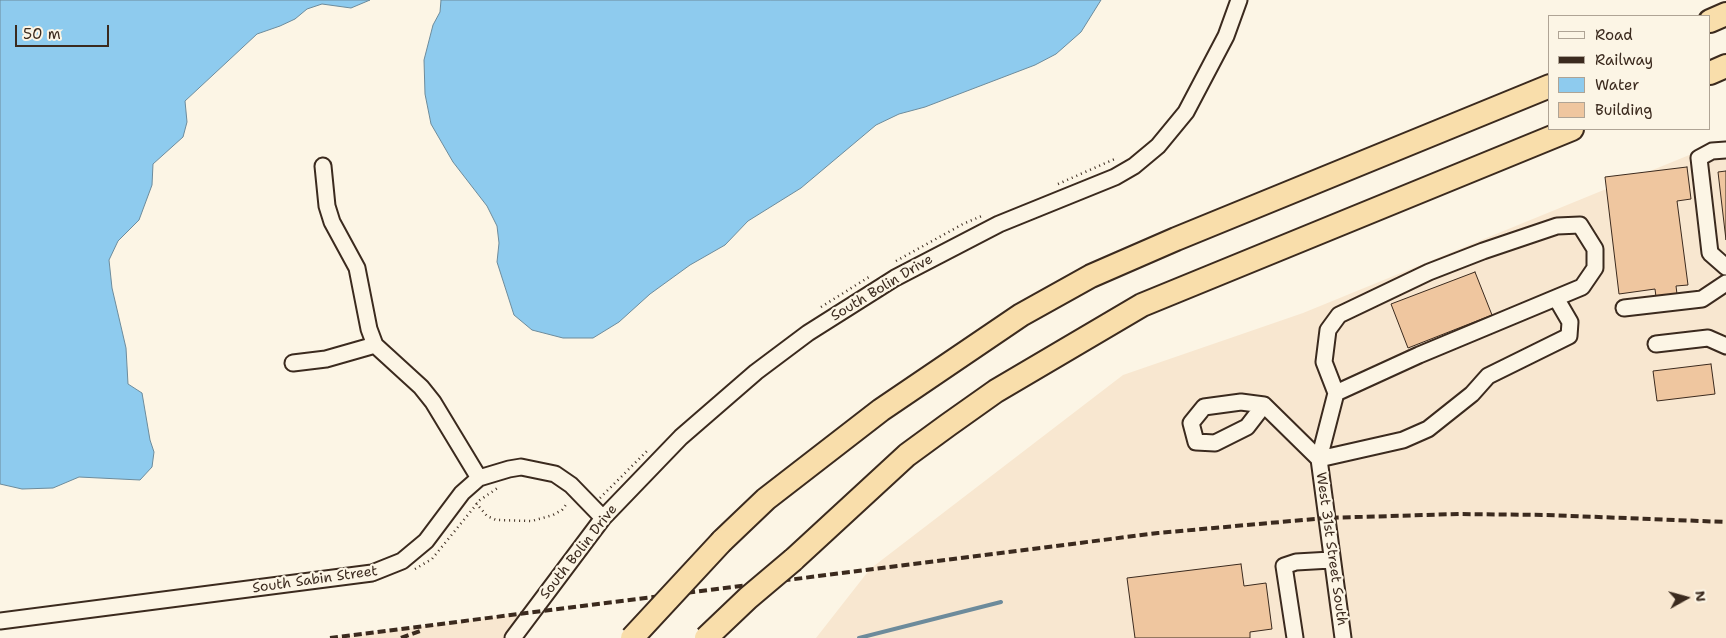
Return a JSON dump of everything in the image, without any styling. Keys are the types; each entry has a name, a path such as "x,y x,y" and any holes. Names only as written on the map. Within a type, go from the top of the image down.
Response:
{"highway":[{"path":"1711,21 1726,14"},
{"path":"1711,73 1726,66"},
{"path":"632,638 722,541 766,499 881,410 1021,315 1091,276 1176,239 1548,87"},
{"path":"706,638 907,455 948,424 1016,378 1142,305 1570,130"}],"street":[{"name":"South Bolin Drive","path":"513,638 603,518 681,437 756,372 808,334 895,278 999,224 1115,177 1134,166 1158,146 1186,112 1226,36 1240,0"},
{"path":"1726,150 1712,151 1699,158 1710,253 1726,267"},
{"path":"322,166 327,206 332,222 357,268 369,329 375,345 421,387 433,402 479,478"},
{"path":"1319,459 1336,393 1324,362 1328,330 1339,315 1429,272 1557,226 1580,225 1595,248 1595,268 1582,287 1419,355 1336,393"},
{"path":"1624,308 1702,298 1726,283"},
{"path":"1319,459 1404,440 1428,429 1472,394 1488,376 1569,336 1570,322 1556,298"},
{"path":"1656,344 1708,338 1726,346"},
{"path":"293,363 326,359 375,345"},
{"path":"1264,405 1319,459"},
{"name":"West 31st Street South","path":"1319,459 1331,560 1343,638"},
{"name":"South Sabin Street","path":"0,621 372,573 402,561 426,541 462,493 479,478 521,467 545,471 571,484 603,518"},
{"path":"1295,638 1284,566 1296,562 1331,560"}],"path":[{"path":"1055,185 1125,155"},
{"path":"889,265 964,224 987,214"},
{"path":"814,312 874,274"},
{"path":"592,506 652,446"},
{"path":"411,572 432,559 449,541 476,504 506,485"},
{"path":"562,496 571,504"},
{"path":"476,504 487,516 496,520 532,521 553,515 562,510 568,502"}],"shaded area":[{"path":"1726,140 1726,638 816,638 870,569 1123,375 1303,313"},
{"path":"544,611 520,638 329,638"}],"water":[{"path":"0,0 370,0 351,8 322,4 307,9 295,19 280,26 257,34 185,101 187,122 183,137 153,164 152,185 139,220 118,241 109,260 112,288 126,348 128,384 142,393 150,440 154,452 152,467 140,480 79,477 53,488 22,489 0,484"},
{"path":"441,0 1101,0 1081,32 1056,54 1035,65 925,107 899,114 876,125 801,188 748,221 725,245 690,265 650,294 619,322 593,338 563,338 532,330 514,315 497,262 499,243 497,226 487,206 453,162 431,124 425,94 424,60 433,25 440,12"}],"building":[{"path":"1687,167 1691,199 1677,201 1688,285 1676,286 1677,294 1656,297 1655,289 1619,294 1605,177"},
{"path":"1726,171 1726,240 1718,172"},
{"path":"1475,272 1492,315 1408,348 1391,304"},
{"path":"1711,364 1715,394 1657,401 1653,371"},
{"path":"1241,564 1244,586 1266,583 1272,629 1250,632 1250,638 1135,638 1127,578"}],"waterway":[{"path":"859,638 1001,602"}],"railway":[{"path":"330,638 1158,533 1325,518 1459,514 1547,515 1726,522"},
{"path":"401,638 420,631"}]}
